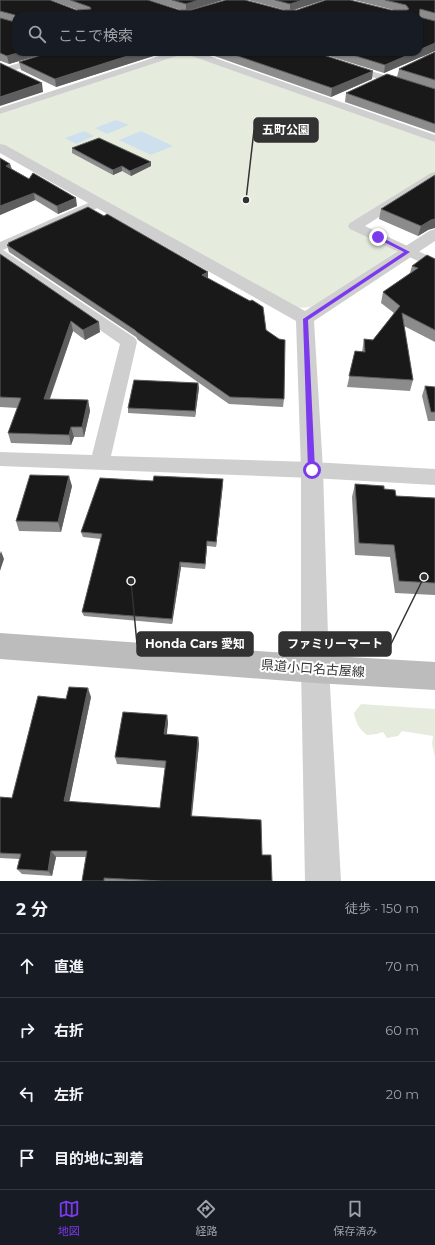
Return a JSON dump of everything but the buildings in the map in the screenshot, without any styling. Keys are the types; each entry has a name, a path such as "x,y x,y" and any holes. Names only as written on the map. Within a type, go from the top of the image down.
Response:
{"main road":[{"name":"県道小口名古屋線","path":"0,646 315,669 435,676"}],"street":[{"path":"423,54 434,56"},
{"path":"4,67 48,56"},
{"path":"0,111 168,56"},
{"path":"200,56 435,139"},
{"path":"315,56 435,94"},
{"path":"418,63 434,56"},
{"path":"4,67 22,76"},
{"path":"372,84 399,72"},
{"path":"43,86 56,93"},
{"path":"332,103 345,97"},
{"path":"0,148 306,319"},
{"path":"435,176 355,226 435,265"},
{"path":"0,247 97,202"},
{"path":"306,319 435,234"},
{"path":"0,254 129,342 100,463"},
{"path":"306,319 312,470 315,669 323,881"},
{"path":"0,459 312,470 435,477"}],"shaded area":[{"path":"177,56 194,56 435,141 435,173 350,226 394,248 397,251 315,307 294,308 0,144 0,114"},
{"path":"361,704 435,709 435,757 432,744 433,736 402,731 398,736 387,738 383,732 367,735 358,726 354,713"}],"water":[{"path":"116,120 129,125 107,134 95,128"},
{"path":"84,131 94,136 76,144 65,138"},
{"path":"141,131 173,146 151,155 119,140"}],"place":[{"name":"五町公園","path":"246,200"},
{"name":"ファミリーマート","path":"424,577"},
{"name":"Honda Cars 愛知","path":"131,581"}],"route":[{"path":"312,470 306,319 408,252 378,237"}]}
